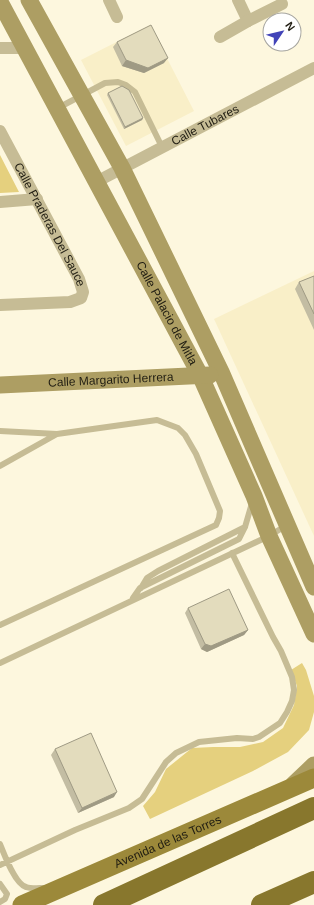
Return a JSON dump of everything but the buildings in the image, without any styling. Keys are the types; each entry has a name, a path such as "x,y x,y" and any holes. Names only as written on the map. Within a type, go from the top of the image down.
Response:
{"highway":[{"path":"104,905 314,808"},
{"path":"262,905 314,882"}],"main road":[{"name":"Calle Palacio de Mitla","path":"29,0 122,168 222,374 314,587"},
{"name":"Calle Palacio de Mitla","path":"0,2 200,375 254,496 268,536 314,634"},
{"name":"Calle Margarito Herrera","path":"0,385 222,374"},
{"path":"287,791 314,765"},
{"name":"Avenida de las Torres","path":"22,905 314,778"}],"street":[{"path":"109,0 117,17"},
{"path":"238,0 248,21"},
{"path":"220,37 282,4"},
{"path":"0,48 25,48"},
{"name":"Calle Tubares","path":"96,182 314,68"},
{"name":"Calle Praderas Del Sauce","path":"0,131 79,279 83,292 82,298 70,302 0,304"},
{"path":"0,202 37,199"}],"lane":[{"path":"57,109 105,83 118,82 126,85 135,92 162,147"},
{"path":"0,431 57,434 157,420 178,428 185,435 196,454 220,510 216,525 0,626"},
{"path":"0,466 57,434"},
{"path":"132,600 140,588 239,539 245,527 254,496"},
{"path":"0,663 268,536 286,525"},
{"path":"0,865 75,830 129,808 142,799 166,762 176,753 199,742 236,738 253,739 259,737 280,723 288,712 292,701 294,690 292,677 281,651 232,553"},
{"path":"0,844 18,880 26,887 62,888"},
{"path":"0,884 7,894 5,899 0,902"}],"shaded area":[{"path":"150,25 194,111 126,146 81,60"},
{"path":"0,155 19,192 0,193"},
{"path":"314,271 314,536 214,319"},
{"path":"302,663 306,670 314,696 314,712 309,730 288,752 253,771 150,819 143,806 155,792 166,769 192,748 240,747 263,742 283,728 294,705 297,686 291,670"}]}
